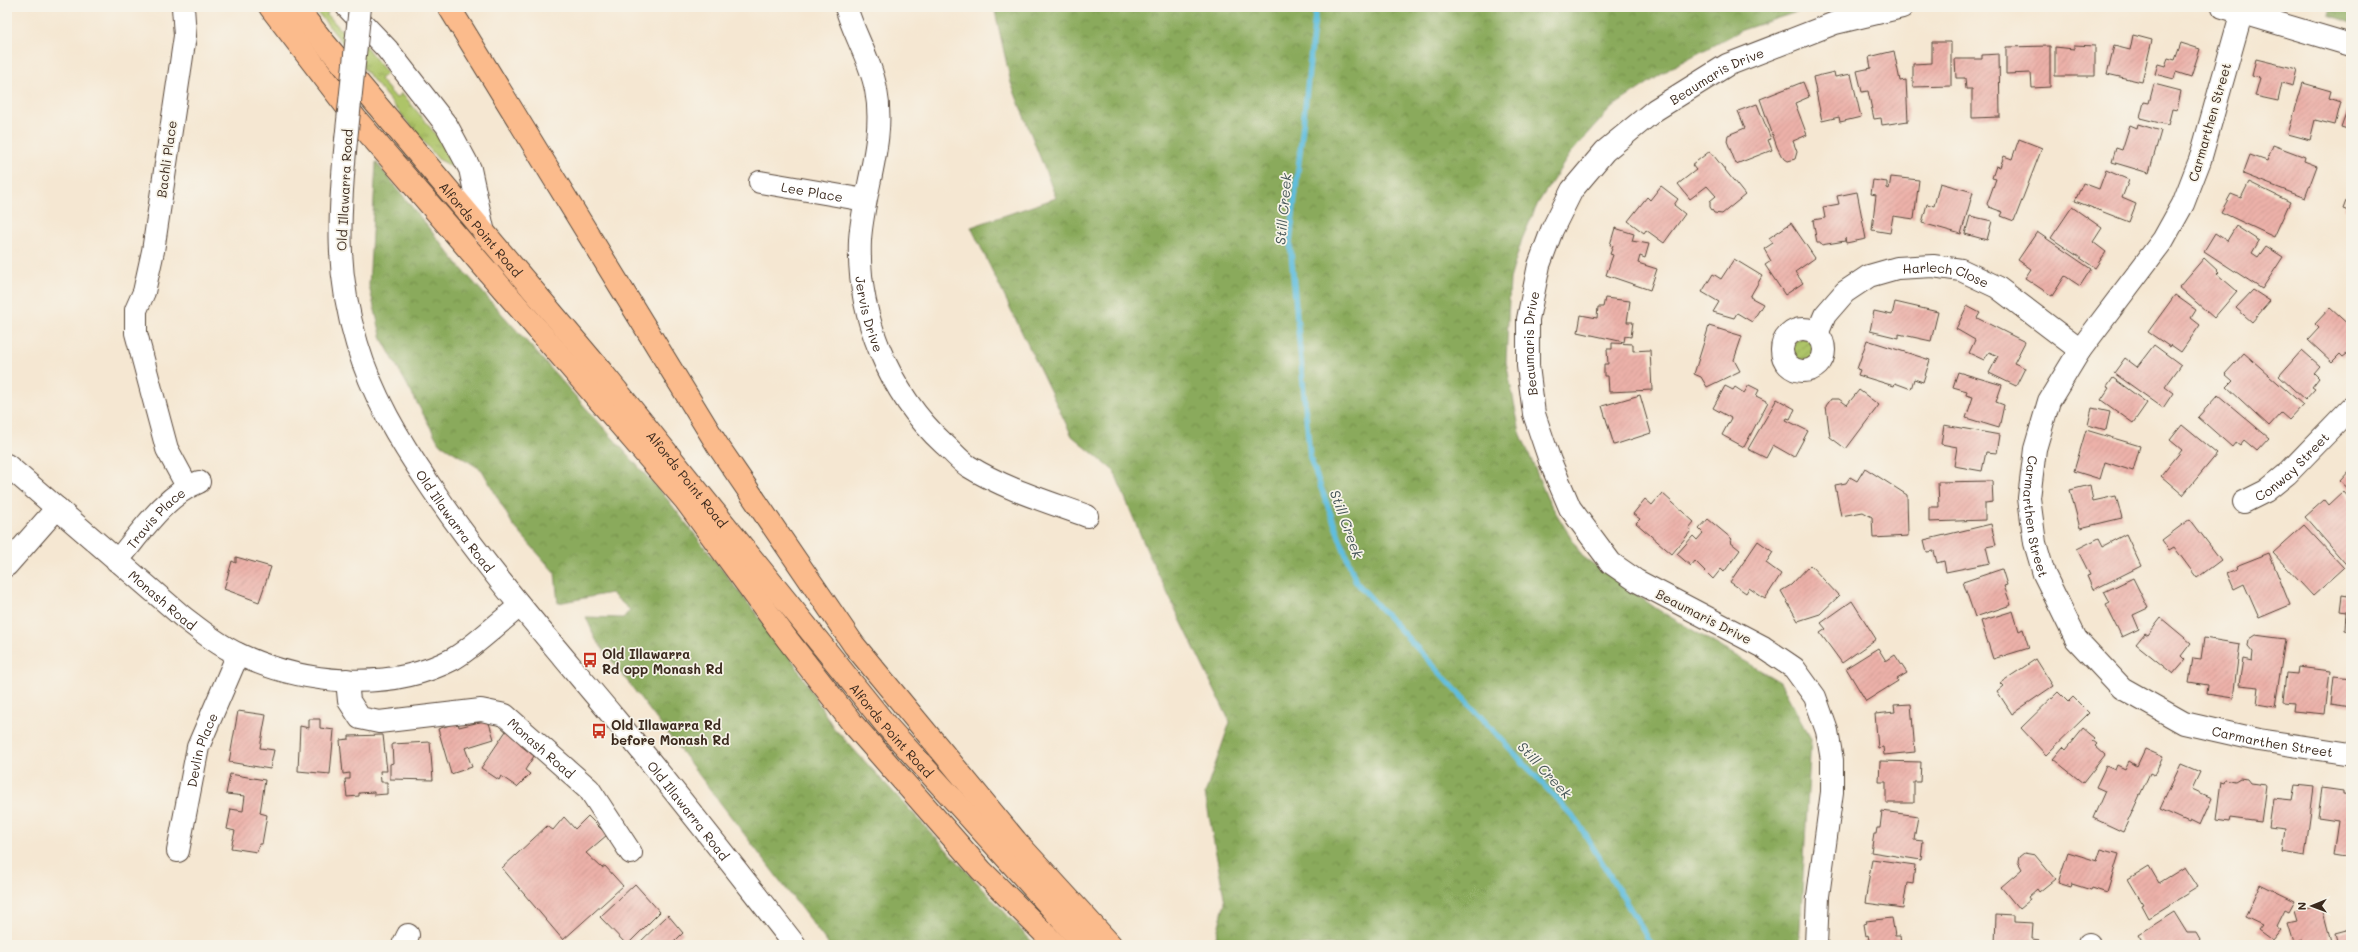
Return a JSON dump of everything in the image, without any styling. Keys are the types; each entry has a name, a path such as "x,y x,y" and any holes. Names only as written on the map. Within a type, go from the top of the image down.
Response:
{"highway":[{"name":"Alfords Point Road","path":"270,7 356,119 685,500 787,639 853,724 981,870 1056,945"},
{"name":"Alfords Point Road","path":"296,7 602,372 886,725 1085,945"},
{"path":"449,7 718,446 854,645 1016,841 1111,945"}],"street":[{"name":"Bachli Place","path":"183,7 185,36 153,251 144,292 136,310 136,333 167,449 193,484"},
{"path":"347,7 387,49 447,126 470,169 484,233"},
{"name":"Old Illawarra Road","path":"360,7 341,192 340,256 347,310 366,373 379,402 411,458 446,510 520,606 618,722 796,945"},
{"name":"Jervis Drive","path":"846,7 866,57 876,90 878,122 874,162 860,240 862,279 873,334 897,386 928,429 966,465 1011,489 1087,516"},
{"name":"Beaumaris Drive","path":"1816,945 1818,896 1832,792 1832,760 1827,731 1815,698 1794,668 1763,647 1637,581 1611,563 1570,508 1550,461 1534,414 1528,366 1528,319 1539,265 1552,230 1572,190 1605,151 1655,110 1727,65 1835,23 1902,7"},
{"path":"2232,9 2351,45"},
{"name":"Carmarthen Street","path":"2232,9 2200,160 2183,204 2163,240 2145,267 2080,350 2049,401 2035,450 2029,498 2035,543 2044,574 2076,639 2122,688 2184,723 2259,740 2351,754"},
{"name":"Lee Place","path":"760,182 866,200"},
{"name":"Harlech Close","path":"1817,334 1826,314 1845,292 1869,276 1896,268 1933,266 1961,270 1997,287 2080,350"},
{"name":"Conway Street","path":"2244,502 2266,491 2287,474 2351,408"},
{"name":"Monash Road","path":"7,465 117,561 183,617 212,639 238,654 303,674 347,680 396,678 425,671 454,658 520,606"},
{"name":"Travis Place","path":"117,561 159,512 193,484"},
{"path":"7,565 57,508"},
{"name":"Devlin Place","path":"178,850 198,747 238,654"},
{"name":"Monash Road","path":"347,680 349,701 360,718 379,722 481,710 505,715 589,789 631,853"}],"green space":[{"path":"313,7 331,7 327,14 342,31 349,26 387,73 380,79 396,98 402,93 451,153 457,169 438,159"},
{"path":"994,7 1812,7 1742,30 1674,66 1612,107 1570,154 1538,203 1522,239 1510,279 1506,362 1520,432 1547,498 1582,556 1657,609 1780,682 1811,739 1799,945 1214,945 1225,902 1205,794 1230,722 1148,553 1114,471 1072,436 971,227 1056,198 1011,83"},
{"path":"2331,7 2351,7 2351,23 2329,15"},
{"path":"376,162 461,268 668,500 793,661 833,727 1035,945 829,945 596,640 586,617 623,618 630,610 611,593 558,603 555,573 513,525 482,470 439,443 382,339 369,286"},
{"path":"1803,338 1811,342 1815,350 1811,358 1803,362 1795,358 1791,350 1795,342"}],"building":[{"path":"2133,35 2152,40 2142,82 2107,74 2114,46 2130,50"},
{"path":"1932,42 1951,42 1951,86 1913,87 1913,64 1932,63"},
{"path":"2181,43 2200,49 2191,77 2176,72 2174,79 2155,74 2158,64 2165,66 2168,58 2175,60"},
{"path":"2074,45 2095,46 2095,76 2055,76 2055,47 2074,49"},
{"path":"2050,46 2050,87 2032,88 2031,73 2006,74 2006,47"},
{"path":"1894,51 1900,81 1906,80 1908,121 1882,125 1881,118 1874,119 1868,91 1862,92 1857,71 1871,68 1869,57"},
{"path":"1999,54 2000,117 1972,118 1972,89 1966,89 1965,78 1956,78 1955,59 1982,59 1982,55"},
{"path":"2256,59 2297,69 2293,86 2282,83 2278,101 2255,96 2260,78 2252,76"},
{"path":"1834,72 1835,77 1851,74 1861,117 1840,122 1839,117 1822,121 1813,77"},
{"path":"1803,82 1809,97 1795,103 1807,135 1793,141 1797,152 1795,159 1788,161 1782,157 1777,147 1760,99"},
{"path":"2303,83 2331,91 2329,98 2341,102 2335,125 2315,120 2310,140 2288,134"},
{"path":"2154,84 2181,91 2177,110 2172,109 2168,125 2140,118 2144,102 2149,103"},
{"path":"2351,99 2351,130 2341,127"},
{"path":"1757,104 1771,139 1768,140 1772,150 1736,164 1727,141 1728,135 1745,128 1738,111"},
{"path":"2138,124 2161,131 2149,173 2112,162 2116,148 2122,150 2130,125 2137,128"},
{"path":"2019,139 2042,148 2014,221 2001,216 2003,212 1989,207 1987,204 1996,179 1992,178 1996,166 2000,167 2004,156 2012,159"},
{"path":"2273,145 2305,157 2304,161 2317,166 2305,198 2243,174 2250,155 2267,161"},
{"path":"1710,151 1745,195 1722,214 1714,213 1710,207 1710,201 1716,196 1707,186 1690,199 1678,184 1696,170 1692,165"},
{"path":"2106,170 2129,180 2122,198 2136,204 2129,222 2075,201 2083,183 2099,189"},
{"path":"1891,177 1919,180 1914,219 1893,216 1890,233 1872,230 1876,195 1871,194 1873,180 1887,182 1887,188 1889,189"},
{"path":"2249,182 2290,202 2274,237 2221,212 2231,194 2241,198"},
{"path":"1940,183 1973,192 1961,234 1922,223 1927,204 1934,206"},
{"path":"1661,186 1678,199 1674,205 1685,214 1664,243 1646,230 1644,233 1628,221 1647,197 1650,200"},
{"path":"2351,188 2351,212 2343,209"},
{"path":"1857,192 1866,239 1846,243 1845,238 1845,241 1821,245 1821,243 1817,243 1813,220 1825,218 1823,207 1839,204 1837,196"},
{"path":"2072,207 2102,228 2093,242 2106,252 2095,268 2051,238"},
{"path":"1970,216 1992,221 1987,240 1965,234"},
{"path":"1791,223 1815,258 1795,272 1803,283 1785,295 1765,265 1771,261 1764,249 1773,243 1769,238"},
{"path":"2236,226 2259,241 2252,253 2258,257 2266,246 2283,257 2262,289 2204,251 2215,233 2227,241"},
{"path":"1615,228 1634,234 1632,241 1649,244 1645,258 1640,256 1638,263 1657,269 1650,290 1606,275 1613,255 1610,254 1613,246 1610,245"},
{"path":"2037,232 2091,269 2080,286 2065,276 2052,296 2025,278 2031,269 2018,260"},
{"path":"2204,258 2219,272 2217,274 2237,291 2214,318 2179,287"},
{"path":"1734,259 1762,276 1750,297 1763,304 1752,322 1737,313 1734,318 1713,312 1719,302 1702,292 1713,274 1721,279"},
{"path":"2253,290 2270,301 2252,322 2236,308"},
{"path":"2175,295 2196,310 2191,318 2200,325 2181,352 2171,345 2170,347 2148,332"},
{"path":"1605,298 1630,301 1627,322 1633,322 1631,337 1625,336 1624,342 1578,332 1581,315 1597,318 1598,307 1603,307"},
{"path":"1895,302 1938,312 1931,341 1899,334 1899,338 1870,331 1874,311 1892,315"},
{"path":"1967,306 1980,313 1977,318 2025,342 2014,363 2025,368 2016,386 1989,373 1998,356 1989,352 1984,360 1969,353 1975,340 1956,329"},
{"path":"2330,308 2351,327 2351,351 2343,357 2340,354 2332,362 2308,340 2319,328 2315,324"},
{"path":"1709,326 1742,336 1734,360 1740,371 1707,387 1701,377 1694,374"},
{"path":"1867,340 1930,360 1923,382 1914,379 1911,389 1895,383 1894,386 1858,375 1860,370 1857,369"},
{"path":"1612,343 1633,344 1633,351 1650,350 1652,390 1609,392 1608,376 1604,376 1604,364 1608,364 1607,349 1612,349"},
{"path":"2154,345 2181,365 2165,387 2173,393 2163,408 2114,373 2125,358 2137,367"},
{"path":"2302,350 2320,366 2314,373 2319,378 2312,387 2315,389 2305,400 2279,376"},
{"path":"2244,353 2303,405 2289,420 2281,413 2269,426 2227,387 2233,381 2225,374"},
{"path":"1958,372 2002,385 1996,402 2004,405 1999,428 1966,418 1973,397 1966,395 1967,391 1953,387"},
{"path":"2113,378 2147,403 2133,423 2101,400 2109,388 2107,387"},
{"path":"1749,385 1759,390 1756,396 1768,402 1744,447 1722,435 1731,418 1713,408 1725,386 1733,390 1735,387 1744,393"},
{"path":"1859,390 1879,405 1846,449 1830,437 1826,406 1831,399 1839,399 1847,405"},
{"path":"1640,395 1651,433 1614,445 1602,406"},
{"path":"2218,395 2269,438 2257,451 2244,440 2240,445 2236,442 2232,447 2198,417"},
{"path":"1777,399 1795,409 1790,419 1787,418 1786,420 1808,431 1794,457 1773,445 1766,458 1748,449"},
{"path":"2092,408 2110,412 2106,430 2088,425"},
{"path":"1944,425 2000,435 1997,453 1986,452 1982,471 1954,466 1957,447 1941,444"},
{"path":"2182,425 2217,454 2183,495 2161,476 2182,450 2170,440"},
{"path":"2086,430 2140,446 2133,471 2105,462 2100,479 2074,471"},
{"path":"1865,468 1907,495 1908,536 1873,538 1872,517 1863,512 1841,516 1835,485 1846,483 1850,477 1857,481"},
{"path":"2351,469 2351,491 2340,481"},
{"path":"1992,481 1993,502 1985,503 1985,520 1929,522 1929,507 1939,507 1938,482"},
{"path":"2090,485 2093,501 2116,496 2122,518 2080,528 2070,490"},
{"path":"2343,491 2351,500 2351,570 2305,517 2324,500 2328,505"},
{"path":"1662,493 1694,522 1689,528 1691,531 1672,554 1636,523 1640,519 1633,514 1645,499 1652,505"},
{"path":"1708,519 1732,539 1730,542 1740,550 1724,572 1721,569 1713,579 1695,561 1691,566 1677,554 1693,536 1697,540 1703,533 1699,529"},
{"path":"2190,519 2221,560 2197,578 2174,547 2169,550 2162,540"},
{"path":"1991,524 1996,545 1986,547 1990,563 1946,572 1944,561 1937,563 1934,551 1927,552 1924,540"},
{"path":"2304,525 2344,568 2313,596 2273,553"},
{"path":"2126,534 2141,566 2093,590 2087,576 2090,575 2077,549 2099,538 2103,546"},
{"path":"1758,541 1773,552 1766,563 1781,574 1765,599 1749,588 1746,593 1730,582"},
{"path":"2269,553 2290,605 2259,618 2244,584 2234,589 2227,573 2237,569 2236,566"},
{"path":"236,557 271,567 259,602 224,589 232,561 236,563"},
{"path":"1810,565 1839,596 1820,614 1798,621 1781,591 1791,585"},
{"path":"2002,569 2007,585 2004,586 2011,605 1975,617 1963,582"},
{"path":"2133,578 2148,608 2133,615 2139,629 2122,637 2106,605 2110,603 2104,592"},
{"path":"2349,589 2351,589 2351,631 2345,630 2346,612 2340,611 2342,595 2348,596"},
{"path":"1852,601 1876,639 1842,663 1820,633 1826,629 1821,623"},
{"path":"2013,611 2019,631 2023,629 2029,648 1993,659 1981,621"},
{"path":"2161,618 2191,643 2181,656 2185,660 2173,674 2136,644 2145,633 2148,635"},
{"path":"2255,635 2285,639 2275,707 2257,704 2259,687 2239,685 2243,659 2252,661 2253,652 2248,646 2249,639"},
{"path":"2204,638 2240,644 2233,698 2207,694 2208,685 2189,682 2193,658 2201,659"},
{"path":"1878,648 1886,661 1895,655 1907,673 1897,679 1898,681 1866,701 1846,668"},
{"path":"2036,659 2053,686 2012,714 1997,691 2003,686 2000,683"},
{"path":"2298,667 2330,671 2325,714 2293,711 2294,703 2283,702 2286,673 2297,674"},
{"path":"2334,676 2351,678 2351,707 2331,704"},
{"path":"2058,692 2068,702 2073,697 2089,713 2046,755 2021,728"},
{"path":"1911,704 1915,752 1884,755 1883,747 1878,748 1875,714 1895,712 1894,705"},
{"path":"238,711 266,715 260,748 274,750 270,769 229,762"},
{"path":"309,719 320,719 320,728 334,730 330,774 298,771 300,726 309,728"},
{"path":"488,720 494,739 465,748 472,767 451,774 438,729 458,722 459,727"},
{"path":"2083,729 2094,738 2092,740 2097,744 2095,746 2105,755 2083,783 2053,759 2063,747 2066,750"},
{"path":"506,731 522,742 520,745 534,756 525,770 530,774 517,787 501,776 499,780 481,768"},
{"path":"383,735 387,771 380,771 381,782 387,782 387,794 374,795 374,792 359,793 359,796 347,797 345,779 350,779 350,773 343,774 340,740 349,739 349,736"},
{"path":"430,742 433,780 390,779 390,764 393,763 392,744"},
{"path":"2145,749 2163,757 2154,775 2150,773 2123,832 2093,818 2105,791 2096,787 2106,766 2115,770 2117,765 2125,769 2129,761 2137,766"},
{"path":"1880,761 1921,762 1920,782 1914,782 1914,803 1886,803 1886,782 1879,782"},
{"path":"2181,764 2200,772 2192,789 2212,798 2200,825 2190,820 2189,822 2160,809"},
{"path":"230,774 265,780 260,813 267,815 262,844 259,844 257,852 231,848 235,831 227,829 231,809 243,811 245,796 226,794"},
{"path":"2240,778 2247,779 2250,783 2266,785 2261,822 2230,818 2229,822 2216,820 2221,781 2224,782 2225,779 2235,781"},
{"path":"2295,785 2314,787 2305,856 2282,852 2285,829 2269,827 2273,798 2292,800"},
{"path":"2322,788 2343,791 2343,794 2351,795 2351,858 2333,855 2338,820 2318,817"},
{"path":"1882,811 1918,816 1914,840 1923,841 1921,860 1871,852 1874,834 1876,834 1877,828 1880,828"},
{"path":"588,816 607,835 586,853 602,868 605,866 623,886 563,940 502,868 547,826 553,830 564,817 575,829"},
{"path":"2101,849 2119,854 2107,893 2092,888 2091,890 2072,884 2071,887 2058,883 2068,852 2097,861"},
{"path":"2024,853 2035,855 2055,879 2039,892 2037,889 2028,897 2030,900 2019,909 2001,887 2022,869 2018,862 2019,857"},
{"path":"1872,859 1915,865 1913,884 1907,883 1903,908 1865,903"},
{"path":"2149,866 2159,883 2185,867 2198,887 2148,918 2141,905 2143,904 2128,879"},
{"path":"635,884 660,912 627,945 600,917"},
{"path":"2260,884 2295,901 2289,912 2285,910 2277,926 2282,930 2273,941 2258,930 2262,925 2245,917"},
{"path":"2321,904 2332,945 2311,945 2311,942 2303,944 2302,940 2294,943 2288,923 2297,921 2294,911"},
{"path":"2174,912 2187,933 2196,933 2200,940 2197,945 2144,945 2138,935"},
{"path":"668,915 683,933 671,945 637,945"},
{"path":"1996,915 2014,916 2014,922 2033,923 2032,939 2040,940 2039,945 1995,945"},
{"path":"1892,918 1895,936 1900,936 1901,945 1865,945 1864,941 1869,940 1868,935 1866,936 1864,924 1867,923 1866,921"},
{"path":"2350,929 2351,945 2338,945 2335,933"}],"waterway":[{"name":"Still Creek","path":"1316,7 1290,242 1310,458 1356,582 1577,821 1652,945"}],"place":[{"name":"Old Illawarra Rd opp Monash Rd","path":"590,660"},
{"name":"Old Illawarra Rd before Monash Rd","path":"599,731"}]}
